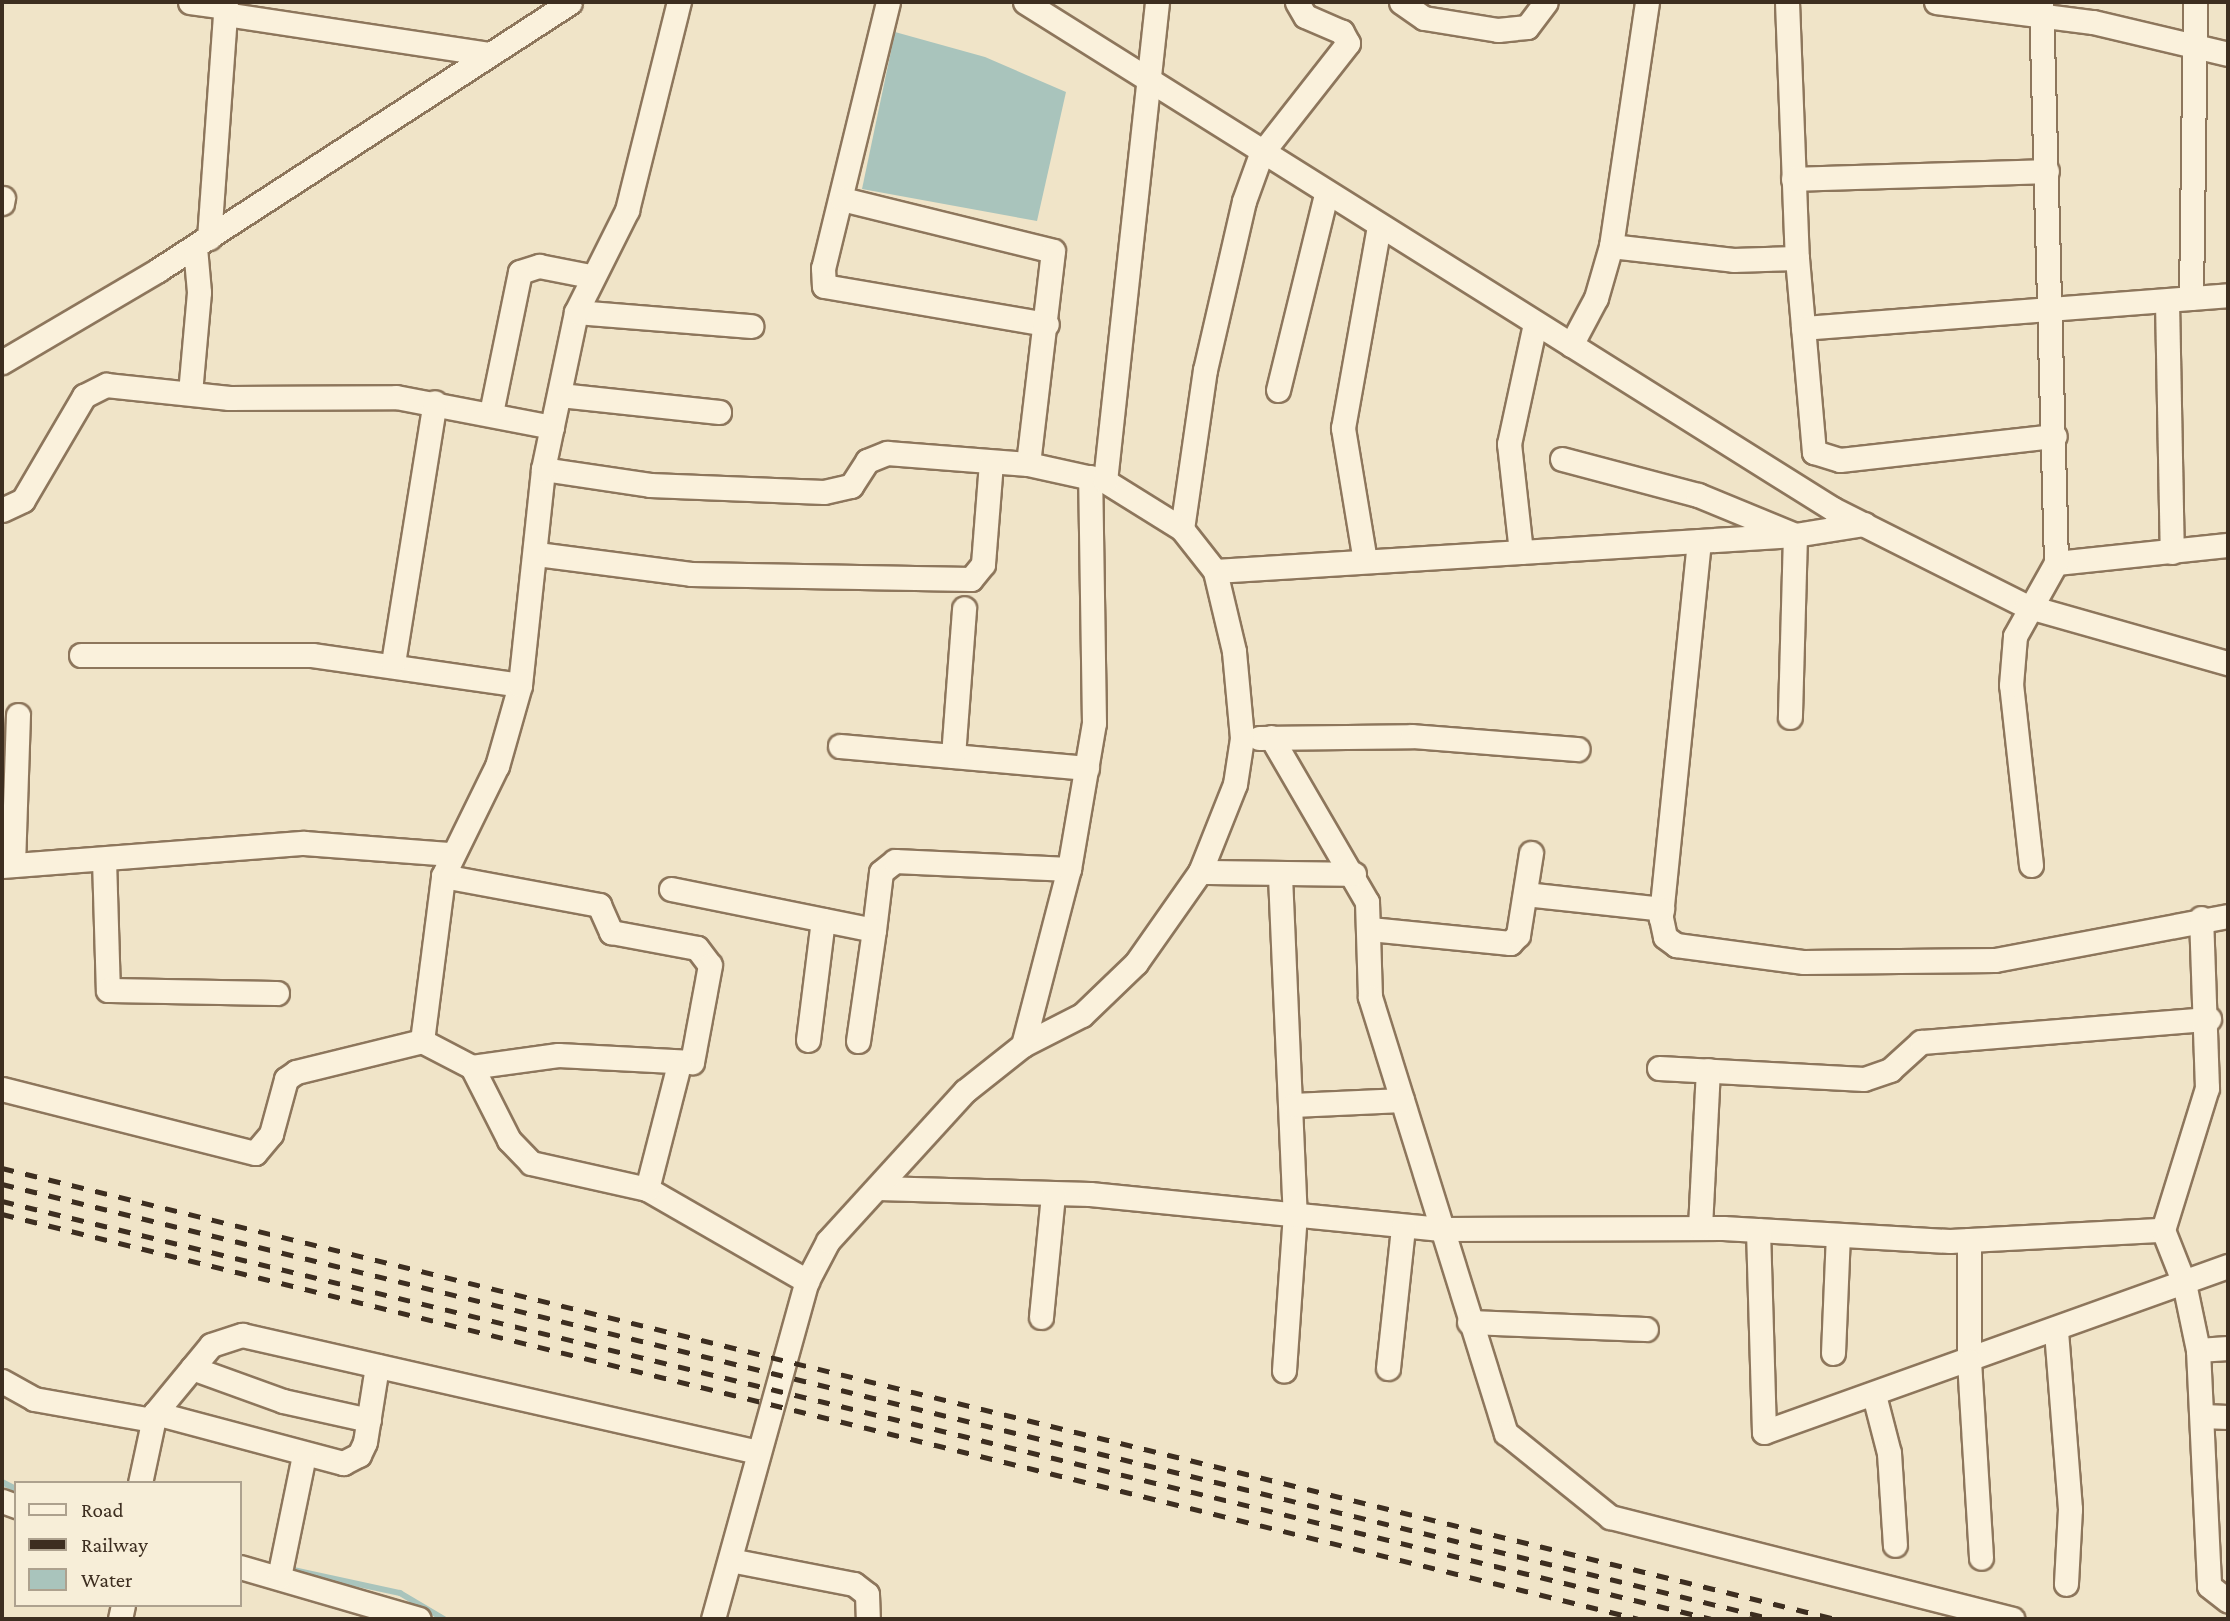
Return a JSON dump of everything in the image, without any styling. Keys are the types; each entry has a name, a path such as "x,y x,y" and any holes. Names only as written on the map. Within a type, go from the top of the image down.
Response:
{"street":[{"path":"190,2 490,54"},
{"path":"2,362 202,242 570,2"},
{"path":"422,1041 443,876 497,766 520,685 537,554 543,469 576,312 590,276 627,210 679,2"},
{"path":"888,2 842,200 822,268 824,286 1048,324"},
{"path":"1023,1045 1069,869 1087,768 1096,692 1097,479 1145,76 1157,2"},
{"path":"1182,529 1205,370 1261,154 1348,43 1342,32 1305,16 1297,2"},
{"path":"1401,2 1424,18 1506,30 1527,27 1546,2"},
{"path":"1571,345 1596,298 1611,246 1647,2"},
{"path":"1787,2 1797,258 1811,442 1825,457 2055,436"},
{"path":"1936,2 2041,7 2193,48 2228,54"},
{"path":"2191,298 2195,2"},
{"path":"1035,3 1261,154 1864,524 2026,606 2228,663"},
{"path":"2031,865 2011,685 2015,636 2026,606 2056,563 2055,436 2041,7"},
{"path":"190,393 225,8"},
{"path":"1793,178 2047,171"},
{"path":"1278,390 1326,194"},
{"path":"842,200 1046,247 1056,263 1028,464"},
{"path":"1364,561 1343,428 1379,226"},
{"path":"1611,246 1733,260 1797,258"},
{"path":"491,413 520,272 539,266 590,276"},
{"path":"1803,328 2050,311 2104,300 2167,301 2228,295"},
{"path":"2167,301 2172,551"},
{"path":"576,312 751,326"},
{"path":"1521,552 1509,444 1535,324"},
{"path":"2,510 23,500 93,389 134,385 190,393 435,402 552,427"},
{"path":"560,395 719,412"},
{"path":"393,663 435,402"},
{"path":"543,469 650,485 824,492 851,486 867,461 887,453 1028,464 1097,479 1182,529 1215,571 1234,650 1242,738 1235,784 1200,872 1174,916 1106,995 1065,1026 1023,1045 927,1126 878,1188 828,1241 807,1281 713,1619"},
{"path":"1562,459 1710,499 1795,535"},
{"path":"537,554 691,574 971,579 983,564 990,462"},
{"path":"1215,571 1795,535 1864,524"},
{"path":"1790,718 1795,535"},
{"path":"1699,541 1662,909 1665,937 1690,949 1859,963 2009,959 2123,939 2201,918 2228,916"},
{"path":"2056,563 2228,545"},
{"path":"953,756 964,608"},
{"path":"81,655 253,653 393,663 520,685"},
{"path":"18,715 8,865 304,843 452,854"},
{"path":"1242,738 1403,736 1577,749"},
{"path":"1271,737 1354,874 1370,929 1370,997 1443,1229 1469,1322 1506,1433 1610,1517 2012,1619"},
{"path":"840,746 1087,768"},
{"path":"1370,929 1503,945 1518,935 1531,853"},
{"path":"104,859 108,990 277,993"},
{"path":"858,1041 881,872 895,861 1069,869"},
{"path":"1200,872 1280,876 1354,874"},
{"path":"443,876 599,905 611,932 701,950 710,965 697,1057 679,1064 558,1055 472,1068"},
{"path":"1280,876 1293,1105 1295,1213 1283,1371"},
{"path":"671,889 874,930"},
{"path":"1525,894 1662,909"},
{"path":"2201,918 2208,1018 2207,1088 2163,1230 2184,1283 2198,1350 2209,1586 2228,1601"},
{"path":"808,1040 823,920"},
{"path":"1659,1068 1864,1079 1890,1070 1922,1042 2208,1018"},
{"path":"2,1089 255,1153 271,1134 286,1079 296,1072 422,1041 472,1068 509,1140 531,1163 647,1189 807,1281"},
{"path":"647,1189 679,1064"},
{"path":"1700,1227 1708,1070"},
{"path":"1293,1105 1402,1100"},
{"path":"878,1188 1053,1194 1295,1213 1403,1227 1443,1229 1700,1227 1969,1240 2163,1230"},
{"path":"1041,1317 1053,1194"},
{"path":"1388,1368 1403,1227"},
{"path":"1758,1230 1764,1432 2056,1331 2228,1266"},
{"path":"1833,1353 1838,1235"},
{"path":"1969,1240 1969,1361 1982,1558"},
{"path":"1469,1322 1646,1329"},
{"path":"2056,1331 2070,1509 2066,1584"},
{"path":"140,1481 154,1417 211,1345 242,1335 758,1452"},
{"path":"2198,1350 2228,1348"},
{"path":"2,1381 34,1399 154,1417 304,1455 352,1460 365,1442 377,1366"},
{"path":"192,1368 283,1401 369,1420"},
{"path":"1874,1395 1889,1453 1895,1545"},
{"path":"2202,1416 2228,1416"},
{"path":"280,1571 304,1455"},
{"path":"730,1560 855,1584 867,1594 868,1619"},
{"path":"242,1567 280,1571 419,1619"}],"water":[{"path":"895,32 985,57 1066,92 1037,221 862,189"}],"waterway":[{"path":"2,1482 14,1488"},
{"path":"284,1568 400,1593 444,1619"}],"railway":[{"path":"2,1168 1836,1619"},
{"path":"2,1184 1773,1619"},
{"path":"2,1201 1711,1619"},
{"path":"2,1214 1638,1619"}]}
